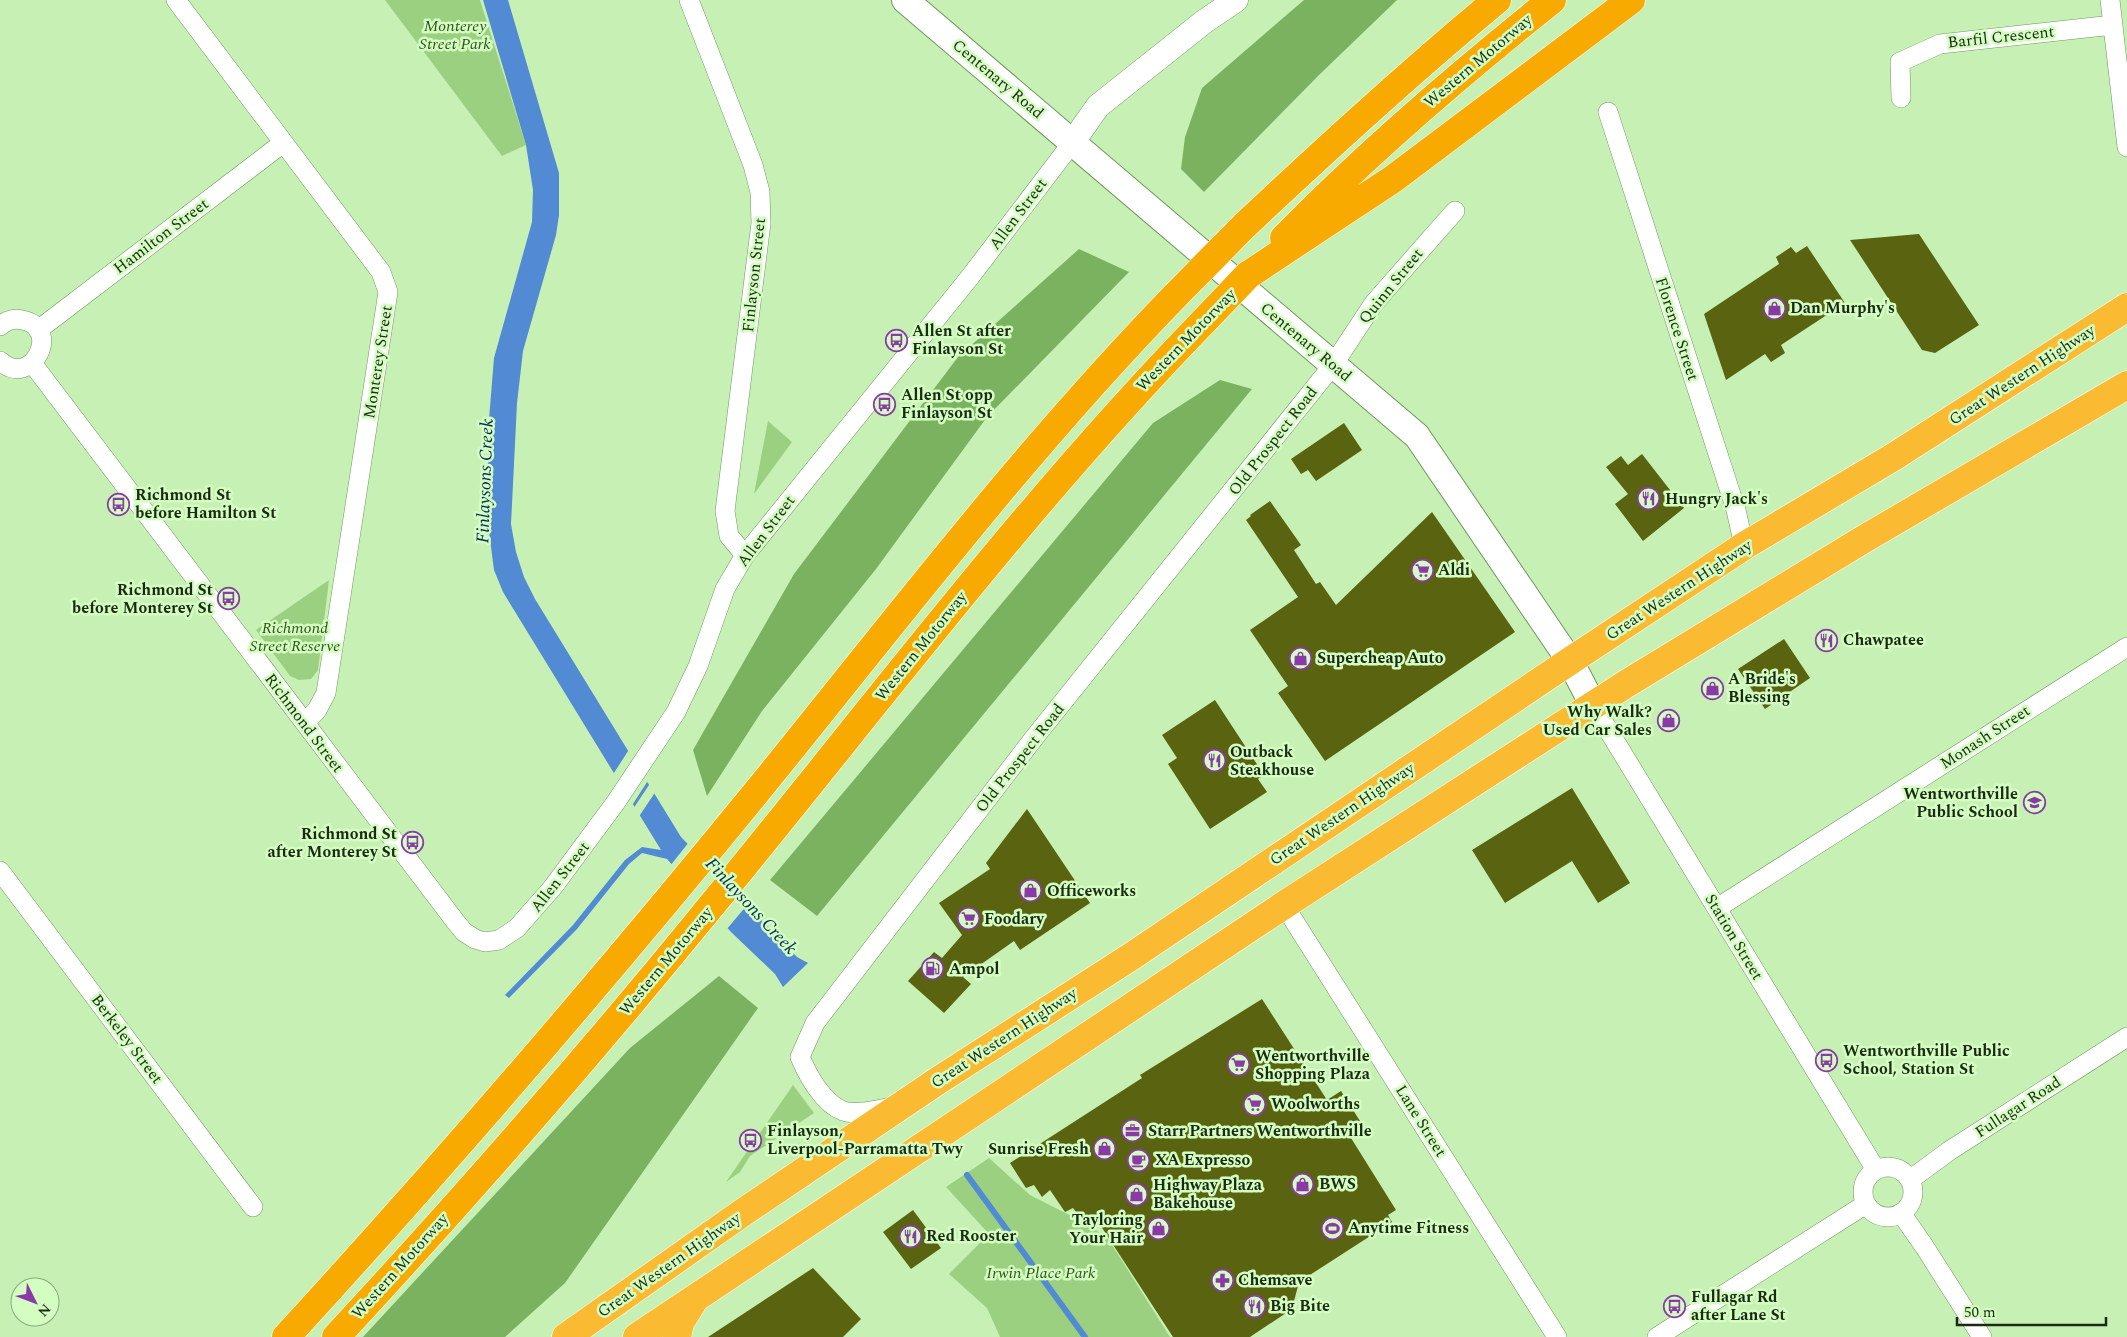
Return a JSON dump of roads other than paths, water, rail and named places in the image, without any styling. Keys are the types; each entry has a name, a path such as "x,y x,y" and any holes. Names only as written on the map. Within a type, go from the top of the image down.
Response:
{"highway":[{"path":"1437,49 1479,0"},
{"name":"Western Motorway","path":"286,1337 498,1101 675,892 990,503 1087,389 1244,226 1331,144 1437,49 1497,0"},
{"name":"Western Motorway","path":"336,1337 485,1172 698,923 1031,511 1100,431 1248,275 1274,254 1340,180 1417,111 1552,0"},
{"path":"1274,254 1393,180 1631,0"},
{"name":"Great Western Highway","path":"566,1337 742,1214 902,1106 1132,956 1570,660 1744,546 1895,456 2127,307"},
{"path":"637,1337 1284,905 1593,705 1864,540 2127,385"},
{"path":"677,1337 680,1323 698,1295"}],"main road":[{"name":"Centenary Road","path":"905,0 1416,436 1570,660 1593,705"}],"street":[{"name":"Monterey Street","path":"176,0 381,272 388,292 326,693 317,710 305,723"},
{"name":"Finlayson Street","path":"689,0 753,165 760,192 761,223 725,511 729,536 745,555"},
{"path":"1072,143 1098,106 1182,39 1236,0"},
{"path":"2110,0 2127,147"},
{"name":"Barfil Crescent","path":"1902,98 1900,62 1940,44 2113,25"},
{"name":"Florence Street","path":"1608,112 1736,510 1744,546"},
{"name":"Hamilton Street","path":"38,330 283,143"},
{"name":"Allen Street","path":"499,940 529,917 568,869 616,802 676,712 688,689 725,589 745,555 970,277 1072,143"},
{"name":"Quinn Street","path":"1333,365 1374,303 1455,211"},
{"path":"0,361 9,367 17,368 32,363 41,351 42,343 38,330 25,320 9,320 1,324"},
{"name":"Richmond Street","path":"32,363 464,932 485,942 499,940"},
{"name":"Old Prospect Road","path":"902,1106 864,1112 843,1111 827,1099 809,1080 800,1057 815,1024 1034,738 1333,365"},
{"name":"Monash Street","path":"1717,908 2127,647"},
{"name":"Station Street","path":"1593,705 1876,1170"},
{"name":"Berkeley Street","path":"0,871 253,1207"},
{"name":"Lane Street","path":"1284,905 1557,1337"},
{"name":"Fullagar Road","path":"1910,1179 1949,1151 2127,1037"},
{"path":"1889,1167 1896,1168 1910,1179 1912,1197 1909,1205 1901,1213 1884,1216 1874,1212 1866,1204 1864,1197 1865,1181 1876,1170 1889,1167"},
{"path":"1657,1337 1866,1204"},
{"path":"1901,1213 1982,1337"}],"water":[{"path":"483,0 508,0 559,173 559,215 556,235 523,351 517,403 511,524 516,552 524,577 535,599 681,837 797,957 808,963 783,987 775,974 731,932 667,859 642,853 629,864 577,929 509,998 505,995 573,925 625,860 642,847 661,850 503,592 494,570 487,516 489,419 494,358 532,222 533,190 526,145"}],"waterway":[{"name":"Finlaysons Creek","path":"967,1175 1085,1337"}],"place":[{"name":"Dan Murphy's","path":"1774,308"},
{"name":"Allen St after Finlayson St","path":"896,340"},
{"name":"Allen St opp Finlayson St","path":"885,404"},
{"name":"Hungry Jack's","path":"1649,499"},
{"name":"Richmond St before Hamilton St","path":"119,504"},
{"name":"Aldi","path":"1422,570"},
{"name":"Richmond St before Monterey St","path":"229,599"},
{"name":"Chawpatee","path":"1827,640"},
{"name":"Supercheap Auto","path":"1301,658"},
{"name":"A Bride's Blessing","path":"1712,688"},
{"name":"Why Walk? Used Car Sales","path":"1668,721"},
{"name":"Outback Steakhouse","path":"1214,761"},
{"name":"Wentworthville Public School","path":"2034,803"},
{"name":"Richmond St after Monterey St","path":"413,843"},
{"name":"Officeworks","path":"1031,891"},
{"name":"Foodary","path":"968,919"},
{"name":"Ampol","path":"933,969"},
{"name":"Wentworthville Public School, Station St","path":"1827,1060"},
{"name":"Wentworthville Shopping Plaza","path":"1239,1065"},
{"name":"Woolworths","path":"1255,1104"},
{"name":"Starr Partners Wentworthville","path":"1132,1131"},
{"name":"Finlayson, Liverpool-Parramatta Twy","path":"751,1140"},
{"name":"Sunrise Fresh","path":"1105,1149"},
{"name":"XA Expresso","path":"1139,1160"},
{"name":"BWS","path":"1303,1184"},
{"name":"Highway Plaza Bakehouse","path":"1137,1194"},
{"name":"Anytime Fitness","path":"1332,1228"},
{"name":"Tayloring Your Hair","path":"1159,1229"},
{"name":"Red Rooster","path":"910,1236"},
{"name":"Chemsave","path":"1222,1280"},
{"name":"Big Bite","path":"1254,1306"},
{"name":"Fullagar Rd after Lane St","path":"1675,1306"}],"park label":[{"name":"Monterey Street Park","path":"455,35"},
{"name":"Richmond Street Reserve","path":"295,637"},
{"name":"Irwin Place Park","path":"1041,1273"}]}
